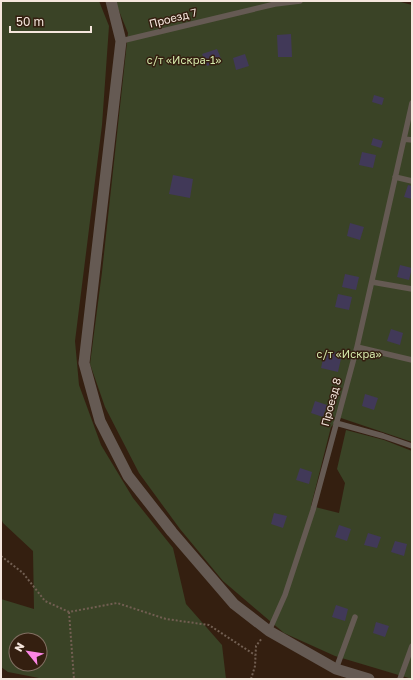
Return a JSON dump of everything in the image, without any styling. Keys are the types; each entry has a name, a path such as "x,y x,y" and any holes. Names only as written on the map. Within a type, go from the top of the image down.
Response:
{"street":[{"path":"111,1 122,41 84,363 100,421 128,476 172,532 234,604 269,631 336,669 369,679"}],"lane":[{"name":"Проезд 7","path":"122,41 275,4 300,1"},
{"name":"Проезд 8","path":"269,631 285,595 311,517 357,347 412,103"},
{"path":"404,139 412,140"},
{"path":"395,177 412,181"},
{"path":"372,282 412,289"},
{"path":"357,347 412,360"},
{"path":"336,423 412,446"},
{"path":"336,669 355,617"},
{"path":"400,679 412,646"}],"path":[{"path":"1,556 24,573 45,601 68,612 118,603 166,619 209,625 256,655"},
{"path":"68,612 74,679"},
{"path":"251,679 255,666 256,646 269,631"}],"green space":[{"path":"1,1 99,1 109,26 102,125 75,341 79,385 101,445 133,498 173,548 186,604 222,645 226,679 44,679 8,672 1,667 1,599 34,609 33,551 3,523 1,518"},
{"path":"115,1 397,1 412,5 412,442 341,418 331,427 311,506 339,513 345,483 337,469 346,430 384,440 412,451 412,679 335,656 284,633 223,581 180,529 139,473 105,407 90,364 102,272 128,33"}],"building":[{"path":"291,34 292,57 278,57 277,35"},
{"path":"217,49 222,61 207,66 202,54"},
{"path":"245,54 249,66 236,70 233,58"},
{"path":"374,95 384,98 382,105 372,102"},
{"path":"373,138 383,141 381,148 371,145"},
{"path":"362,152 376,155 373,168 359,165"},
{"path":"173,175 193,179 190,198 169,194"},
{"path":"408,185 412,186 412,199 404,197"},
{"path":"350,223 364,227 360,240 347,236"},
{"path":"400,265 412,268 409,280 397,277"},
{"path":"345,274 359,277 356,290 342,287"},
{"path":"338,294 352,297 349,310 335,307"},
{"path":"391,329 403,333 400,345 387,341"},
{"path":"325,350 342,354 338,372 321,368"},
{"path":"365,394 378,398 374,410 362,406"},
{"path":"315,401 327,405 323,417 311,413"},
{"path":"300,468 312,472 309,484 296,480"},
{"path":"274,513 287,516 283,528 271,524"},
{"path":"339,525 351,529 347,541 335,537"},
{"path":"368,533 381,537 377,548 364,545"},
{"path":"395,541 407,544 404,556 391,552"},
{"path":"336,605 348,609 345,621 332,617"},
{"path":"376,622 389,626 385,637 373,633"}],"park label":[{"name":"с/т «Искра-1»","path":"184,60"},
{"name":"с/т «Искра»","path":"349,354"}]}
